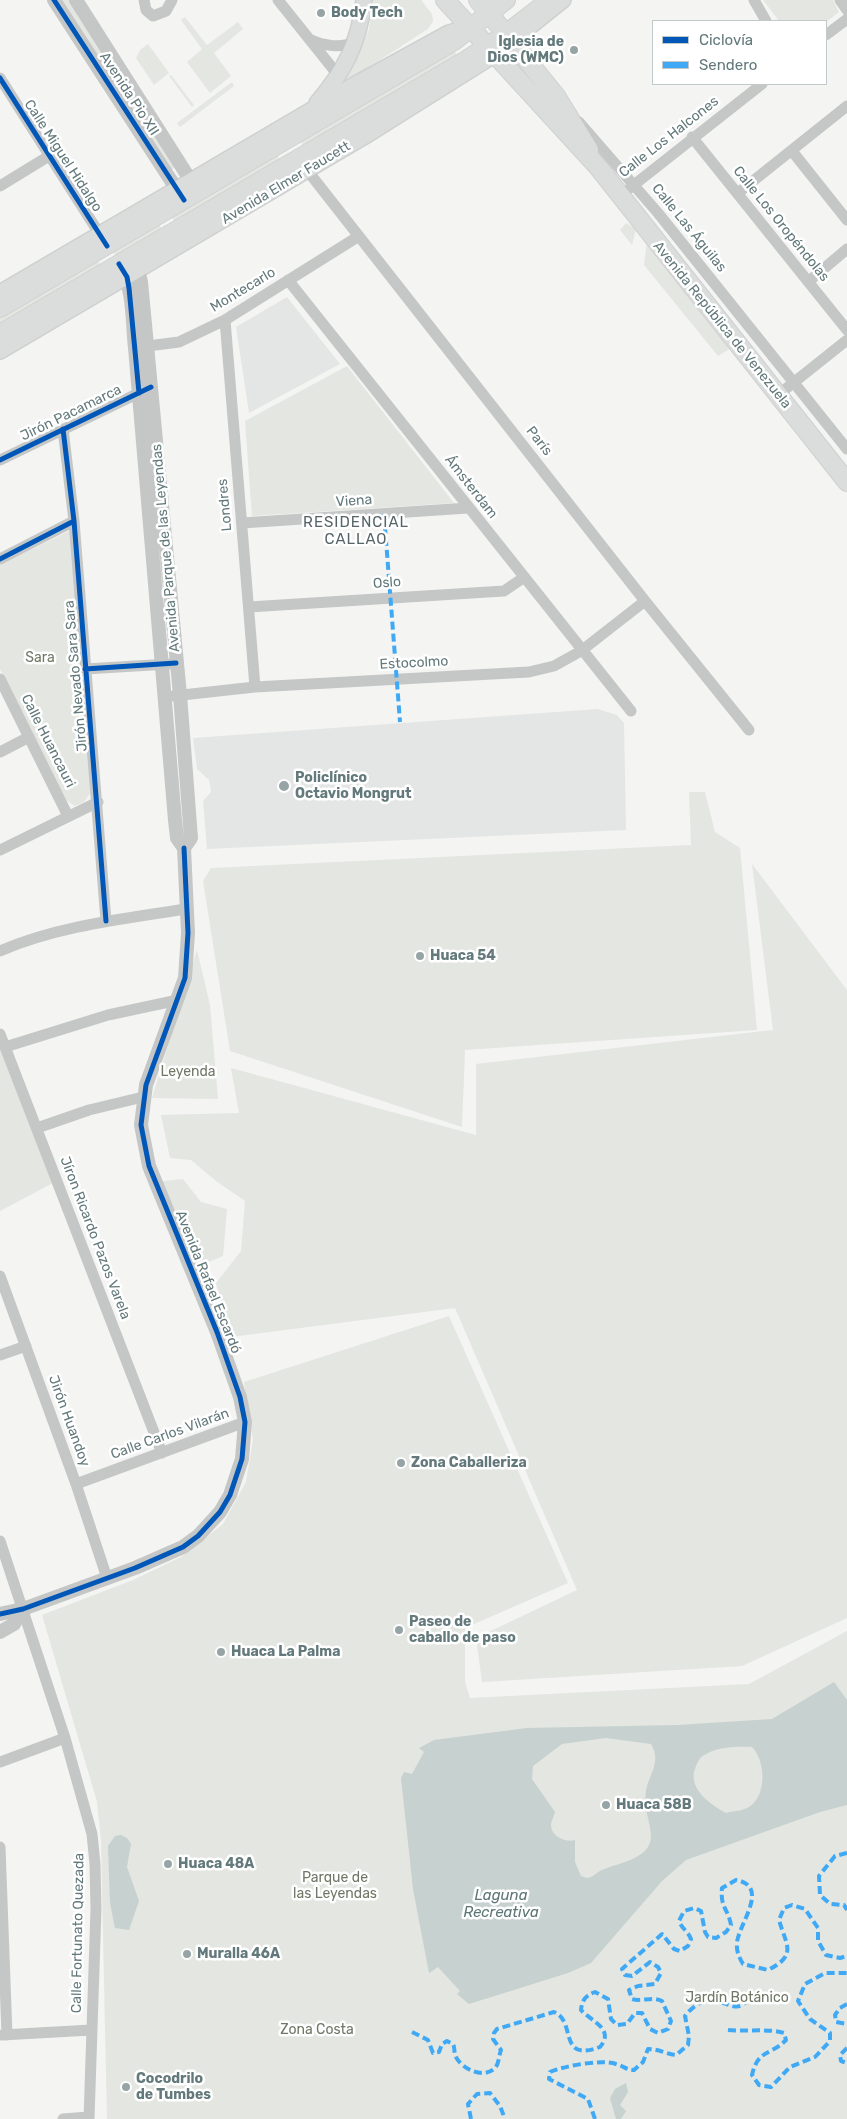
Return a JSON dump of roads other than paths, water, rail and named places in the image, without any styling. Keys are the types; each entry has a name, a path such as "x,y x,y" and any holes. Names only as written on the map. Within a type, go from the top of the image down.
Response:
{"main road":[{"path":"308,112 338,76 346,63 361,28 364,0"},
{"name":"Avenida República de Venezuela","path":"445,0 598,167"},
{"path":"0,308 134,222 454,41 469,27 483,6 506,0"},
{"name":"Avenida Elmer Faucett","path":"510,38 550,0"},
{"name":"Avenida Elmer Faucett","path":"0,334 250,204 344,148 491,51 563,0"},
{"name":"Avenida República de Venezuela","path":"483,6 556,96 598,167 619,196 847,482"},
{"path":"181,228 171,227 167,223 166,218 184,194 308,112 450,33 469,27 481,32 510,38"},
{"name":"Avenida Elmer Faucett","path":"0,351 128,267 181,228 323,144 491,51"},
{"path":"323,144 344,148"},
{"path":"250,204 257,183"},
{"path":"0,293 104,240"}],"street":[{"name":"Avenida Pio XII","path":"54,0 184,194"},
{"name":"Avenida Pio XII","path":"76,0 184,194"},
{"path":"144,0 146,10 153,16 166,11 172,0"},
{"path":"278,0 338,76"},
{"path":"754,0 765,20"},
{"path":"840,0 847,10"},
{"path":"827,34 847,19"},
{"path":"309,39 321,44 338,46 356,41"},
{"name":"Calle Miguel Hidalgo","path":"1,81 104,240"},
{"name":"Calle Los Halcones","path":"619,196 761,85"},
{"name":"Calle Las Águilas","path":"556,96 634,184 847,449"},
{"path":"738,194 846,110"},
{"name":"Calle Los Oropéndolas","path":"692,137 847,330"},
{"path":"792,151 847,220"},
{"path":"0,186 49,156"},
{"name":"París","path":"307,170 645,601 749,730"},
{"name":"Montecarlo","path":"141,347 179,342 225,320 359,236"},
{"path":"808,282 847,249"},
{"name":"Avenida Parque de las Leyendas","path":"128,267 141,347 180,695 191,838 184,848 177,838 160,664 145,390"},
{"name":"Ámsterdam","path":"288,280 581,651 631,711"},
{"name":"Londres","path":"225,320 255,687"},
{"path":"778,395 847,340"},
{"name":"Jirón Pacamarca","path":"0,460 145,390"},
{"name":"Jirón Nevado Sara Sara","path":"63,430 74,521 85,669 98,802 106,921"},
{"name":"Viena","path":"242,524 468,508"},
{"path":"0,559 74,521"},
{"name":"Oslo","path":"249,607 504,591 523,578"},
{"name":"Estocolmo","path":"163,697 255,687 529,672 554,666 581,651 645,601"},
{"path":"85,669 176,663"},
{"name":"Calle Huancauri","path":"0,679 68,816"},
{"path":"0,752 29,737"},
{"path":"0,850 98,802"},
{"name":"Avenida Rafael Escardó","path":"0,1614 23,1609 160,1558 183,1547 210,1524 230,1496 242,1459 245,1422 231,1368 149,1166 141,1125 143,1097 178,1000 188,958 184,848"},
{"path":"0,951 52,934 106,921 186,909"},
{"path":"5,1047 99,1017 178,1000"},
{"name":"Jíron Ricardo Pazos Varela","path":"0,1034 162,1453"},
{"path":"37,1128 89,1110 143,1097"},
{"name":"Jirón Huandoy","path":"0,1276 76,1484 107,1578"},
{"path":"0,1355 26,1346"},
{"name":"Calle Carlos Vilarán","path":"76,1484 245,1422"},
{"name":"Calle Fortunato Quezada","path":"0,1541 66,1738 92,1834 96,1864 88,2118"},
{"path":"0,1632 14,1624 23,1609"},
{"path":"0,1762 66,1738"},
{"path":"0,1847 4,2035 91,2030"},
{"path":"63,2119 88,2118"}],"water":[{"name":"Laguna Recreativa","path":"834,1682 847,1700 847,1805 820,1812 686,1860 662,1881 591,1963 568,1973 469,2004 457,1994 460,1991 438,1967 429,1973 413,1889 401,1778 404,1772 412,1774 424,1752 419,1748 434,1740 527,1728 678,1725 772,1719","holes":["606,1738 651,1744 654,1750 654,1768 645,1797 651,1837 649,1845 639,1856 587,1878 581,1876 575,1862 575,1840 559,1838 551,1828 555,1812 532,1779 533,1766 562,1744","752,1747 757,1753 762,1769 762,1787 759,1795 749,1807 726,1813 706,1800 697,1788 694,1781 696,1766 703,1756 716,1750"]},
{"path":"121,1835 127,1838 131,1844 127,1867 139,1901 129,1930 115,1928 110,1903 108,1846 115,1836"},
{"path":"626,2083 628,2092 620,2105 626,2111 621,2119 616,2119 610,2098 615,2089"}],"place":[{"name":"Body Tech","path":"321,13"},
{"name":"Iglesia de Dios (WMC)","path":"574,50"},
{"name":"Policlínico Octavio Mongrut","path":"284,786"},
{"name":"Huaca 54","path":"420,956"},
{"name":"Zona Caballeriza","path":"401,1463"},
{"name":"Paseo de caballo de paso","path":"399,1630"},
{"name":"Huaca La Palma","path":"221,1652"},
{"name":"Huaca 58B","path":"606,1805"},
{"name":"Huaca 48A","path":"168,1864"},
{"name":"Muralla 46A","path":"187,1954"},
{"name":"Cocodrilo de Tumbes","path":"126,2087"}],"district":[{"name":"RESIDENCIAL CALLAO","path":"356,532"}],"park label":[{"name":"Sara","path":"40,658"},
{"name":"Leyenda","path":"188,1072"},
{"name":"Parque de las Leyendas","path":"335,1886"},
{"name":"Jardín Botánico","path":"737,1998"},
{"name":"Zona Costa","path":"317,2030"}]}
